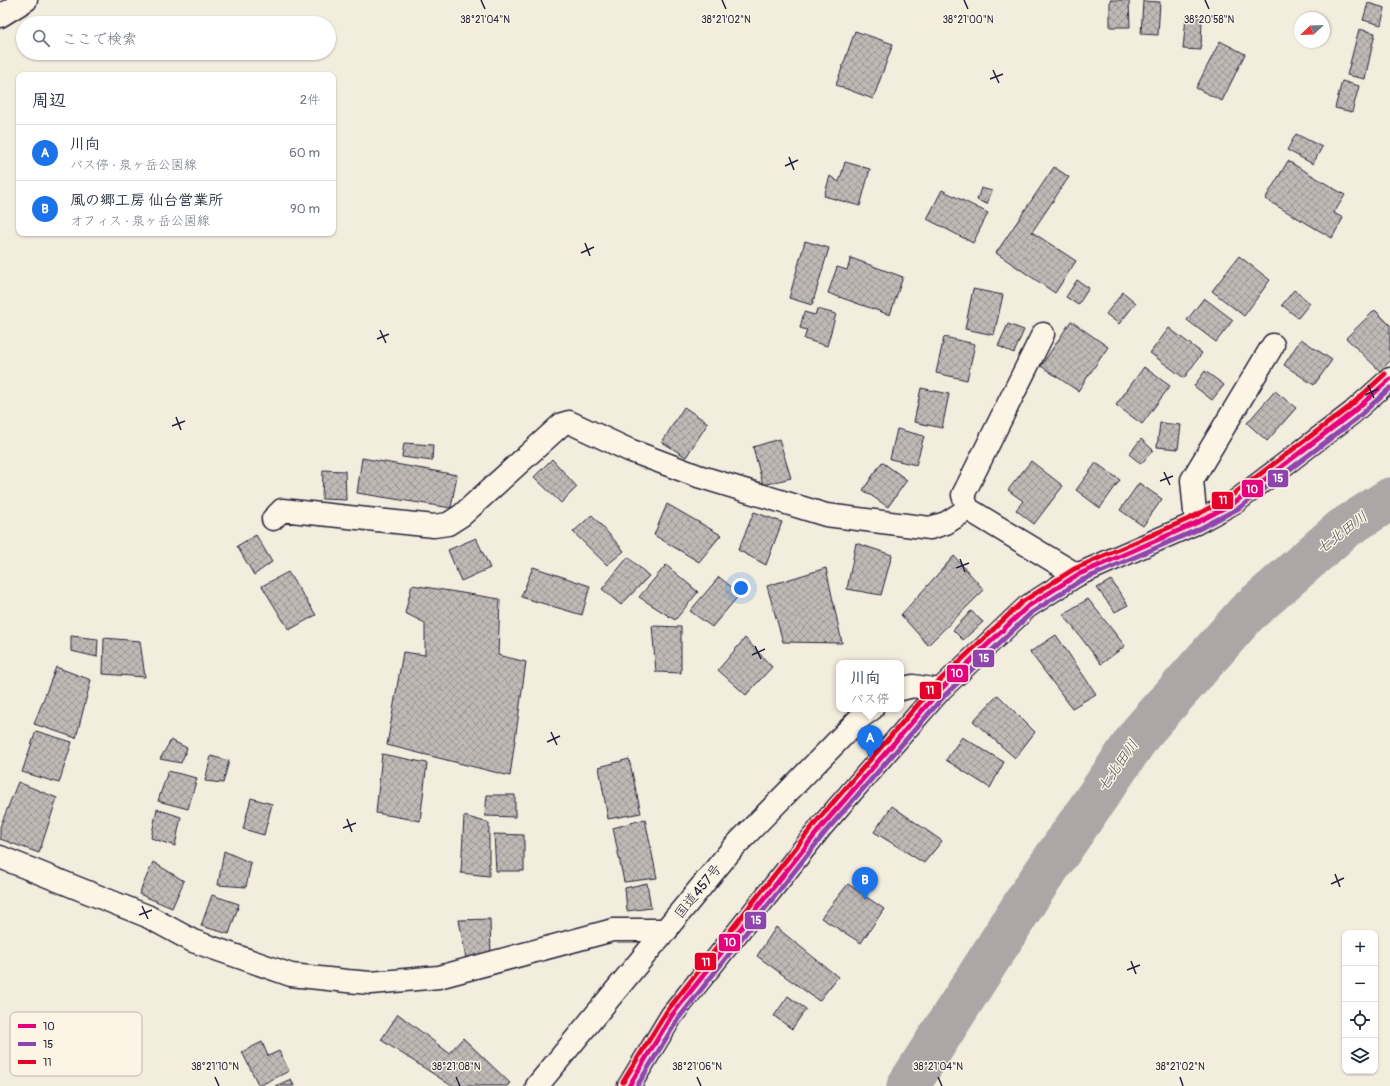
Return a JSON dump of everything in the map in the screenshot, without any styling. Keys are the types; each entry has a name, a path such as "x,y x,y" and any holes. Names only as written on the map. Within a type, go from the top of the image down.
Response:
{"main road":[{"path":"0,16 26,0"},
{"path":"1043,334 963,495 968,509 1077,575"},
{"path":"1196,523 1192,480 1273,345"},
{"path":"629,1086 672,1016 822,826 940,690 1027,607 1077,575 1196,523 1235,502 1352,413 1390,379"},
{"path":"273,519 282,510 434,526 448,524 462,516 562,424 569,422 629,450 698,476 826,515 930,528 946,523 968,509"},
{"path":"904,689 913,686 940,690"},
{"name":"国道457号","path":"537,1086 733,848 861,717 868,712"},
{"path":"0,858 147,916 193,940 291,974 333,979 371,983 440,977 613,930 667,930"}],"building":[{"path":"1110,0 1129,0 1130,27 1110,27"},
{"path":"1143,1 1160,2 1158,35 1141,34"},
{"path":"1368,3 1385,8 1381,25 1363,20"},
{"path":"1186,17 1202,18 1201,50 1183,49"},
{"path":"1359,29 1375,33 1365,79 1347,75"},
{"path":"855,31 893,44 873,99 836,85"},
{"path":"1220,41 1245,54 1222,101 1196,88"},
{"path":"1342,81 1359,86 1352,112 1335,108"},
{"path":"1296,134 1322,147 1313,164 1287,150"},
{"path":"1288,161 1345,195 1334,213 1343,218 1332,238 1265,199"},
{"path":"845,162 870,169 860,206 824,196 830,176 839,182"},
{"path":"1054,167 1069,177 1032,232 1076,261 1055,293 996,253"},
{"path":"981,188 992,191 987,204 977,200"},
{"path":"942,190 988,213 973,243 927,219"},
{"path":"805,241 829,248 812,305 789,298"},
{"path":"1239,256 1270,280 1244,316 1212,291"},
{"path":"851,258 903,277 890,315 828,293 837,267 847,270"},
{"path":"1077,280 1089,288 1078,305 1066,297"},
{"path":"973,289 1003,295 994,335 965,329"},
{"path":"1294,290 1310,303 1298,318 1282,305"},
{"path":"1123,292 1136,303 1119,324 1106,314"},
{"path":"1204,298 1233,320 1216,342 1187,320"},
{"path":"817,309 836,314 827,346 804,339 807,330 800,328 804,312 815,315"},
{"path":"1375,310 1390,325 1390,361 1380,371 1346,338"},
{"path":"1071,321 1108,347 1078,391 1041,366"},
{"path":"1008,324 1024,330 1014,353 998,346"},
{"path":"1169,328 1202,353 1184,378 1150,353"},
{"path":"944,337 975,344 967,380 936,373"},
{"path":"1301,339 1332,360 1314,385 1284,365"},
{"path":"1144,367 1170,386 1142,424 1116,405"},
{"path":"1205,371 1224,385 1212,400 1194,386"},
{"path":"921,388 949,394 942,428 914,422"},
{"path":"1275,391 1296,408 1267,441 1247,423"},
{"path":"684,407 708,423 686,457 662,442"},
{"path":"1160,423 1181,425 1178,449 1157,447"},
{"path":"897,429 924,436 916,465 890,459"},
{"path":"779,439 791,478 763,485 753,447"},
{"path":"1141,439 1153,450 1141,464 1129,454"},
{"path":"404,443 433,445 432,461 402,457"},
{"path":"362,458 457,475 451,508 357,493"},
{"path":"552,459 577,487 561,503 534,477"},
{"path":"1031,461 1063,486 1034,524 1016,510 1023,501 1008,490"},
{"path":"882,462 907,480 888,507 863,490"},
{"path":"1096,463 1120,480 1100,508 1076,490"},
{"path":"323,470 345,471 346,500 322,499"},
{"path":"1139,483 1162,499 1143,526 1120,510"},
{"path":"667,504 721,535 699,562 654,535"},
{"path":"754,512 782,522 766,565 738,550"},
{"path":"592,515 624,551 607,565 573,532"},
{"path":"256,535 272,562 254,575 237,546"},
{"path":"476,538 490,568 461,581 448,550"},
{"path":"856,543 892,555 881,595 847,589"},
{"path":"954,556 984,590 928,645 901,615"},
{"path":"628,557 649,576 621,605 602,589"},
{"path":"666,565 698,592 675,620 639,597"},
{"path":"533,567 590,586 582,615 521,597"},
{"path":"826,568 842,643 783,642 767,586"},
{"path":"288,572 316,615 289,630 262,586"},
{"path":"719,577 740,594 712,627 690,611"},
{"path":"1111,580 1128,605 1115,612 1097,588"},
{"path":"412,585 500,599 498,655 526,662 510,776 387,745 403,652 425,655 425,623 405,613"},
{"path":"1088,599 1125,646 1101,664 1063,614"},
{"path":"971,611 983,622 963,640 953,630"},
{"path":"652,626 681,627 681,673 656,672"},
{"path":"1056,635 1096,694 1072,708 1030,652"},
{"path":"71,636 98,639 97,657 71,651"},
{"path":"104,638 140,641 145,677 103,674"},
{"path":"745,638 772,667 746,695 718,670"},
{"path":"56,667 91,680 76,738 34,724"},
{"path":"998,695 1035,732 1015,758 973,721"},
{"path":"36,731 72,742 59,783 22,772"},
{"path":"962,737 1004,762 990,788 946,760"},
{"path":"171,740 187,748 181,763 160,759"},
{"path":"382,754 427,763 420,821 376,813"},
{"path":"211,756 229,761 223,783 205,781"},
{"path":"629,759 641,813 608,819 599,767"},
{"path":"168,771 197,778 188,809 158,801"},
{"path":"18,782 57,798 39,853 0,839 0,827"},
{"path":"487,795 515,795 515,817 485,816"},
{"path":"251,798 272,804 264,835 243,829"},
{"path":"892,806 942,841 924,863 874,832"},
{"path":"157,809 181,817 175,846 151,838"},
{"path":"464,816 489,823 489,876 461,873"},
{"path":"645,819 657,878 624,882 613,828"},
{"path":"494,834 524,835 524,871 496,871"},
{"path":"224,851 251,863 246,887 218,885"},
{"path":"153,862 184,881 172,908 139,894"},
{"path":"647,883 651,908 627,911 625,888"},
{"path":"848,884 884,909 861,943 821,918"},
{"path":"212,895 239,904 229,934 201,926"},
{"path":"490,919 491,957 466,959 459,920"},
{"path":"776,927 838,977 819,1001 757,956"},
{"path":"788,996 806,1009 792,1029 774,1016"},
{"path":"398,1014 449,1053 463,1038 510,1083 507,1086 452,1086 381,1040"},
{"path":"262,1042 268,1056 279,1051 289,1071 259,1086 242,1052"},
{"path":"291,1079 294,1086 275,1086"}],"waterway":[{"name":"七北田川","path":"908,1086 1033,890 1141,733 1246,614 1343,529 1390,499"}],"transit line":[{"name":"11","path":"623,1082 667,1011 817,821 935,685 1022,602 1074,569 1193,517 1231,496 1348,408 1385,374"},
{"name":"10","path":"629,1086 672,1015 822,826 940,690 1027,607 1077,575 1196,523 1235,502 1352,413 1390,379"},
{"name":"15","path":"637,1086 678,1019 827,830 945,695 1031,613 1080,581 1199,529 1239,508 1356,419 1390,388"}],"place":[{"name":"川向","path":"870,758"},
{"name":"風の郷工房 仙台営業所","path":"865,900"}]}
